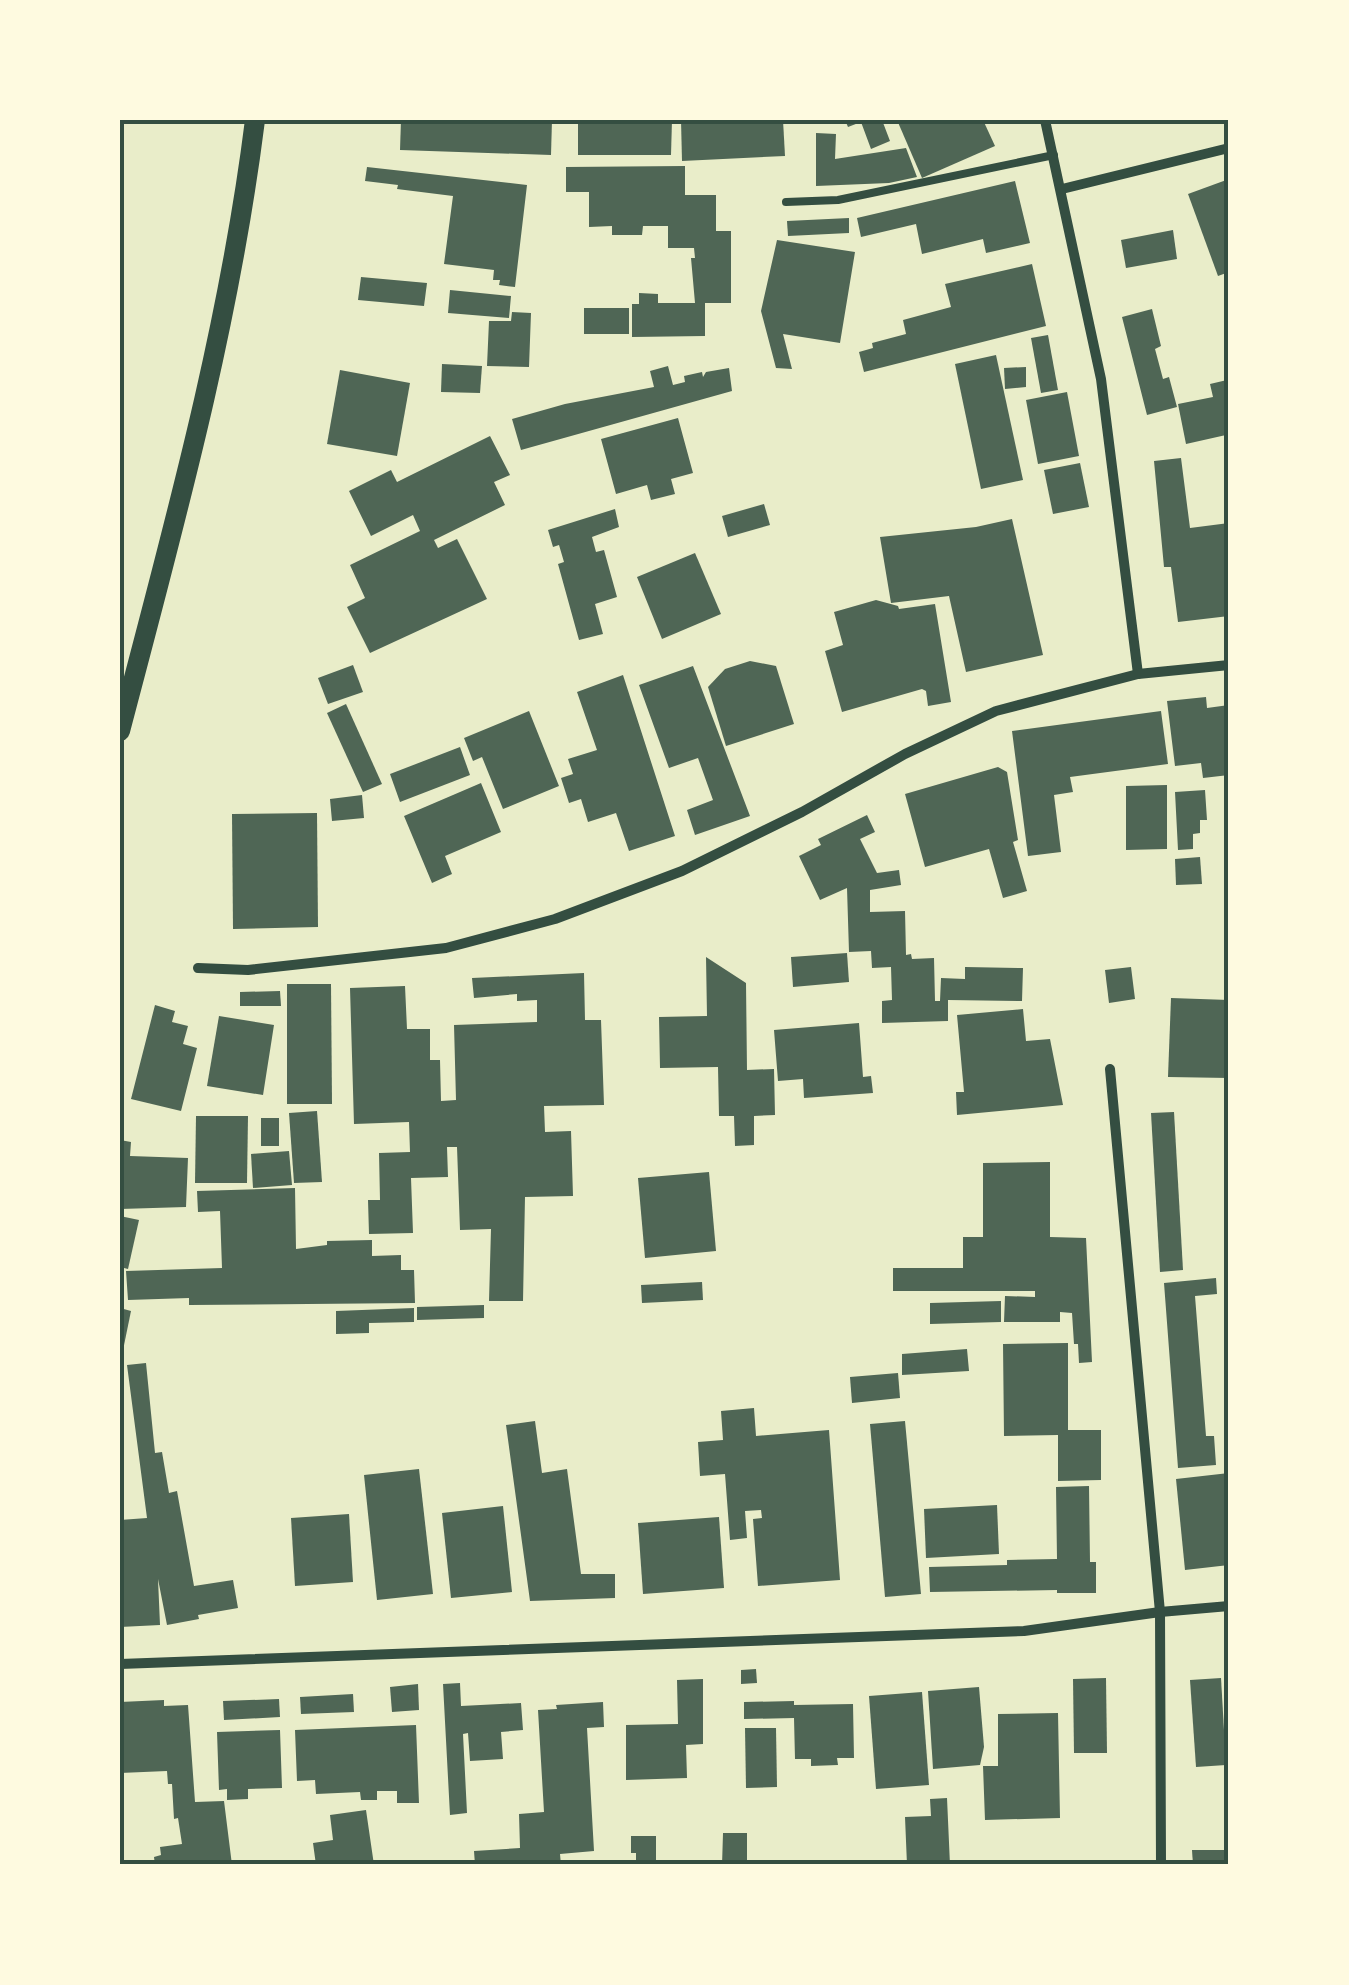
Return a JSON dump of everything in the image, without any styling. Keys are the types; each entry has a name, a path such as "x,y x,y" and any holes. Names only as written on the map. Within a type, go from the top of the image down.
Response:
{"main road":[{"path":"120,731 218,344 244,210 255,120"}],"street":[{"path":"1045,120 1101,378 1138,674"},
{"path":"1062,189 1229,148"},
{"path":"198,968 248,970 446,948 555,919 682,871 802,812 905,754 996,711 1138,674 1229,665"},
{"path":"1110,1069 1160,1612 1161,1865"},
{"path":"120,1664 1024,1632 1229,1606"}],"lane":[{"path":"786,202 838,200 1054,155"}],"building":[{"path":"401,120 552,120 551,155 400,150"},
{"path":"578,120 672,120 671,155 578,155"},
{"path":"681,120 783,120 785,156 682,161"},
{"path":"845,120 882,120 890,141 871,149 861,122 848,127"},
{"path":"897,120 983,120 995,146 922,178"},
{"path":"816,133 836,134 835,159 906,148 917,177 889,183 816,186"},
{"path":"685,166 685,195 716,195 716,231 731,231 731,303 705,303 705,336 632,337 632,304 639,304 639,293 658,294 658,303 695,303 691,258 695,258 694,248 668,248 668,226 643,226 642,235 612,235 612,226 589,227 589,192 566,192 566,167"},
{"path":"367,167 527,185 515,287 499,285 500,280 493,280 494,270 444,264 453,196 365,181"},
{"path":"1229,179 1229,272 1218,276 1188,194"},
{"path":"1015,181 1030,243 986,253 983,239 922,254 916,224 861,237 857,218"},
{"path":"849,218 849,233 788,236 787,221"},
{"path":"1173,230 1177,259 1126,268 1121,240"},
{"path":"777,240 855,252 840,343 783,334 792,369 776,368 761,311"},
{"path":"1032,264 1046,326 864,372 859,352 873,348 872,343 906,334 903,320 951,307 945,284"},
{"path":"361,277 427,283 424,306 358,300"},
{"path":"450,290 511,296 509,318 448,313"},
{"path":"584,308 629,308 629,334 584,334"},
{"path":"1152,309 1161,346 1155,349 1163,379 1169,377 1177,407 1147,415 1122,317"},
{"path":"512,312 531,313 529,367 487,366 489,321 511,321"},
{"path":"1048,335 1058,390 1041,393 1031,338"},
{"path":"996,355 1023,480 981,489 955,364"},
{"path":"442,364 482,366 480,393 441,392"},
{"path":"668,366 673,385 685,382 684,376 702,372 703,377 706,372 729,368 732,391 521,450 512,419 654,387 650,371"},
{"path":"1026,367 1026,387 1005,389 1004,368"},
{"path":"340,370 410,383 397,456 327,444"},
{"path":"1227,380 1226,435 1186,444 1178,404 1213,397 1210,384"},
{"path":"1067,392 1079,456 1038,464 1026,400"},
{"path":"678,418 693,473 671,479 675,494 651,500 647,485 616,494 601,439"},
{"path":"490,436 510,475 494,482 505,505 434,540 438,548 457,539 487,599 370,653 347,607 365,598 350,565 420,531 413,515 371,536 349,491 391,470 397,482"},
{"path":"1181,458 1190,528 1229,523 1229,616 1178,622 1171,567 1164,567 1154,461"},
{"path":"1080,463 1089,507 1053,514 1044,470"},
{"path":"764,504 770,525 728,537 722,516"},
{"path":"615,509 619,527 592,537 596,552 604,550 617,597 595,604 603,634 579,640 558,564 564,562 559,545 553,547 548,530"},
{"path":"1012,519 1043,655 966,672 949,596 891,603 880,537 976,527"},
{"path":"695,553 721,614 662,639 637,577"},
{"path":"876,600 899,609 935,604 951,702 928,706 926,691 922,689 842,712 825,651 843,645 834,612"},
{"path":"750,661 776,666 794,724 726,746 708,687 725,669"},
{"path":"353,665 363,692 328,704 318,678"},
{"path":"693,666 750,816 695,835 687,810 713,800 698,758 669,768 639,685"},
{"path":"623,675 675,836 629,851 616,813 588,822 581,799 569,803 561,778 573,774 568,759 597,750 577,692"},
{"path":"1206,697 1207,708 1229,705 1229,775 1203,778 1201,763 1175,766 1167,701"},
{"path":"346,704 382,784 363,792 327,713"},
{"path":"529,711 559,786 503,809 482,757 473,761 464,738"},
{"path":"1161,711 1168,764 1070,777 1073,792 1054,795 1061,852 1028,856 1012,731"},
{"path":"460,747 470,775 400,802 390,774"},
{"path":"998,767 1007,772 1018,840 1013,842 1027,891 1003,898 989,849 925,867 905,794"},
{"path":"481,783 501,832 445,856 452,874 432,883 404,816"},
{"path":"1167,785 1167,849 1126,850 1126,786"},
{"path":"1205,790 1207,820 1200,820 1200,833 1193,834 1193,849 1178,850 1175,792"},
{"path":"362,795 364,818 332,821 330,799"},
{"path":"317,813 318,927 233,929 232,814"},
{"path":"867,815 875,832 860,839 877,873 899,870 901,885 870,890 870,912 905,911 906,955 911,954 912,959 934,958 935,1001 940,1001 941,978 965,979 965,967 1023,968 1022,1001 948,1000 948,1021 882,1023 882,1001 892,1000 891,967 872,968 871,951 849,952 847,888 820,900 799,856 821,845 818,839"},
{"path":"1200,857 1202,884 1176,885 1175,859"},
{"path":"847,953 849,982 793,987 791,957"},
{"path":"706,957 746,983 747,1070 774,1069 775,1115 754,1116 754,1145 735,1146 734,1116 719,1116 718,1067 660,1068 659,1017 707,1016"},
{"path":"1131,967 1135,999 1109,1003 1105,970"},
{"path":"584,973 585,1020 601,1020 604,1105 544,1106 545,1132 571,1131 573,1196 525,1197 523,1301 489,1301 491,1229 460,1230 457,1147 447,1147 448,1177 411,1178 413,1233 369,1234 368,1200 380,1200 379,1153 410,1152 409,1122 354,1124 350,988 405,986 407,1029 430,1029 430,1060 440,1060 441,1101 456,1100 454,1025 537,1022 537,1000 517,1001 517,994 474,998 472,978"},
{"path":"287,984 331,984 332,1104 287,1104"},
{"path":"280,991 281,1006 240,1006 240,992"},
{"path":"1171,998 1229,1000 1229,1078 1168,1077"},
{"path":"155,1005 175,1011 172,1022 188,1026 183,1044 197,1048 181,1111 131,1099"},
{"path":"1023,1009 1026,1041 1050,1039 1063,1105 957,1115 956,1092 964,1092 957,1015"},
{"path":"219,1016 274,1025 263,1095 207,1086"},
{"path":"859,1023 863,1077 871,1076 873,1093 804,1098 803,1079 778,1081 774,1030"},
{"path":"317,1111 322,1182 294,1183 289,1113"},
{"path":"1174,1112 1183,1270 1160,1272 1151,1113"},
{"path":"196,1116 248,1116 247,1183 195,1183"},
{"path":"261,1118 279,1118 279,1146 261,1146"},
{"path":"120,1140 131,1142 130,1156 188,1158 186,1207 120,1209"},
{"path":"289,1151 292,1185 253,1188 251,1154"},
{"path":"1050,1162 1050,1237 1086,1238 1092,1362 1079,1363 1072,1313 1060,1312 1060,1322 1004,1322 1005,1296 1035,1297 1035,1291 893,1291 893,1268 963,1268 963,1237 983,1237 983,1163"},
{"path":"709,1172 716,1251 645,1258 638,1178"},
{"path":"295,1188 296,1249 327,1245 327,1241 372,1240 372,1256 401,1255 401,1270 414,1270 415,1303 189,1305 189,1298 128,1300 126,1271 222,1268 220,1211 198,1212 197,1191"},
{"path":"120,1216 139,1220 128,1269 120,1267"},
{"path":"1216,1278 1217,1294 1195,1296 1206,1436 1214,1436 1216,1465 1178,1468 1164,1283"},
{"path":"702,1282 703,1300 642,1303 641,1285"},
{"path":"1001,1301 1001,1322 930,1324 930,1303"},
{"path":"484,1305 484,1318 417,1320 417,1307"},
{"path":"120,1308 131,1311 122,1355 120,1355"},
{"path":"414,1308 414,1322 369,1323 369,1333 336,1334 336,1311"},
{"path":"1068,1343 1068,1430 1101,1430 1101,1480 1058,1481 1058,1435 1004,1436 1003,1344"},
{"path":"967,1349 969,1371 902,1375 902,1354"},
{"path":"146,1363 155,1453 162,1452 169,1493 177,1491 194,1586 233,1580 238,1608 167,1625 158,1579 160,1625 120,1627 120,1520 147,1518 127,1365"},
{"path":"898,1373 900,1398 852,1403 850,1377"},
{"path":"754,1408 756,1436 829,1430 840,1580 758,1586 753,1519 762,1518 761,1510 745,1511 747,1538 730,1540 725,1474 700,1476 698,1442 723,1440 721,1411"},
{"path":"535,1421 542,1473 567,1469 581,1574 615,1574 615,1598 530,1601 506,1425"},
{"path":"905,1421 921,1594 885,1597 870,1424"},
{"path":"419,1469 433,1594 377,1600 364,1475"},
{"path":"1229,1473 1229,1565 1185,1570 1176,1479"},
{"path":"1089,1486 1090,1562 1096,1562 1096,1593 930,1592 929,1567 1057,1559 1056,1487"},
{"path":"997,1505 999,1554 926,1558 924,1509"},
{"path":"503,1506 512,1592 451,1598 442,1513"},
{"path":"349,1514 353,1582 295,1586 291,1518"},
{"path":"719,1517 724,1588 643,1594 638,1523"},
{"path":"756,1669 757,1683 741,1684 741,1670"},
{"path":"1106,1678 1107,1753 1074,1753 1073,1679"},
{"path":"1221,1678 1226,1765 1196,1767 1190,1680"},
{"path":"703,1679 703,1744 686,1745 687,1778 626,1780 626,1725 678,1724 677,1680"},
{"path":"460,1683 461,1706 521,1703 523,1730 501,1732 503,1759 470,1761 468,1733 463,1734 467,1813 450,1815 443,1684"},
{"path":"418,1684 419,1710 392,1712 390,1687"},
{"path":"979,1687 984,1747 980,1765 933,1769 928,1691"},
{"path":"922,1692 929,1785 876,1789 869,1696"},
{"path":"353,1694 354,1712 301,1714 300,1697"},
{"path":"279,1699 280,1717 224,1720 223,1701"},
{"path":"164,1700 164,1706 188,1705 195,1802 224,1801 232,1865 155,1865 154,1857 161,1855 160,1847 182,1844 178,1818 174,1819 172,1784 168,1784 167,1771 120,1773 120,1702"},
{"path":"794,1701 794,1705 853,1704 854,1758 837,1758 838,1765 811,1766 811,1759 795,1759 794,1718 744,1719 744,1702"},
{"path":"603,1702 604,1727 587,1728 594,1851 560,1854 561,1865 475,1865 474,1851 520,1848 519,1814 544,1812 538,1710"},
{"path":"1058,1713 1060,1818 985,1820 983,1766 998,1766 998,1714"},
{"path":"416,1725 419,1803 397,1803 397,1791 377,1791 377,1800 361,1800 360,1792 316,1794 315,1780 297,1781 295,1730"},
{"path":"745,1728 776,1728 777,1787 746,1788"},
{"path":"280,1730 282,1788 248,1789 248,1799 227,1800 227,1789 219,1790 217,1732"},
{"path":"947,1798 950,1865 907,1865 905,1817 931,1816 930,1799"},
{"path":"366,1810 374,1865 316,1865 313,1843 333,1840 330,1815"},
{"path":"723,1833 747,1833 747,1865 722,1865"},
{"path":"631,1836 656,1836 656,1865 636,1865"},
{"path":"1192,1850 1229,1850 1229,1865 1193,1865"}]}
